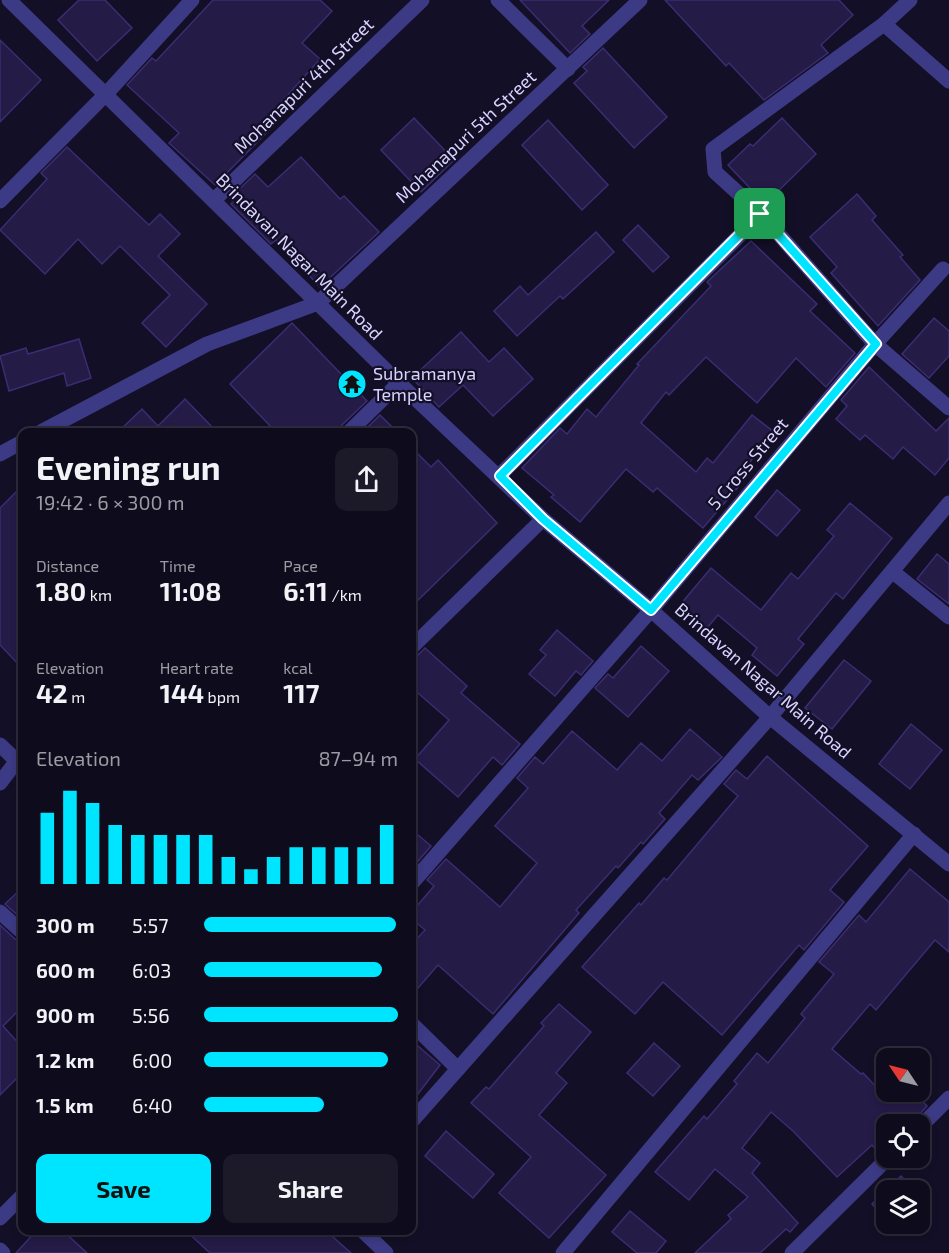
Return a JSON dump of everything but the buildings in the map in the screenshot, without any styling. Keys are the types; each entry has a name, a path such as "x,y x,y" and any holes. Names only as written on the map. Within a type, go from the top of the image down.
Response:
{"street":[{"name":"Brindavan Nagar Main Road","path":"9,0 399,383 543,519 651,610 770,717 949,864"},
{"path":"0,201 106,94 192,0"},
{"name":"Mohanapuri 4th Street","path":"214,200 422,0"},
{"path":"498,0 568,69"},
{"name":"Mohanapuri 5th Street","path":"318,303 640,0"},
{"path":"910,0 884,24 713,149 715,172 760,214 876,344 949,408"},
{"path":"884,24 949,81"},
{"path":"500,476 760,214"},
{"name":"5 Cross Street","path":"416,878 651,610 876,344 943,269"},
{"path":"49,428 207,344 318,303"},
{"path":"353,428 399,383"},
{"path":"0,454 18,444"},
{"path":"416,1116 770,717 949,503"},
{"path":"416,643 543,519"},
{"path":"892,572 949,618"},
{"path":"0,746 18,760"},
{"path":"0,783 18,763"},
{"path":"562,1253 914,834"},
{"path":"0,912 18,928"},
{"path":"416,1028 458,1069"},
{"path":"930,1118 948,1101"},
{"path":"792,1253 878,1168"},
{"path":"0,1218 18,1200"},
{"path":"367,1235 386,1253"}],"place":[{"name":"Subramanya Temple","path":"352,384"}],"route":[{"path":"760,214 876,344 651,610 543,519 500,476 760,214"}]}
